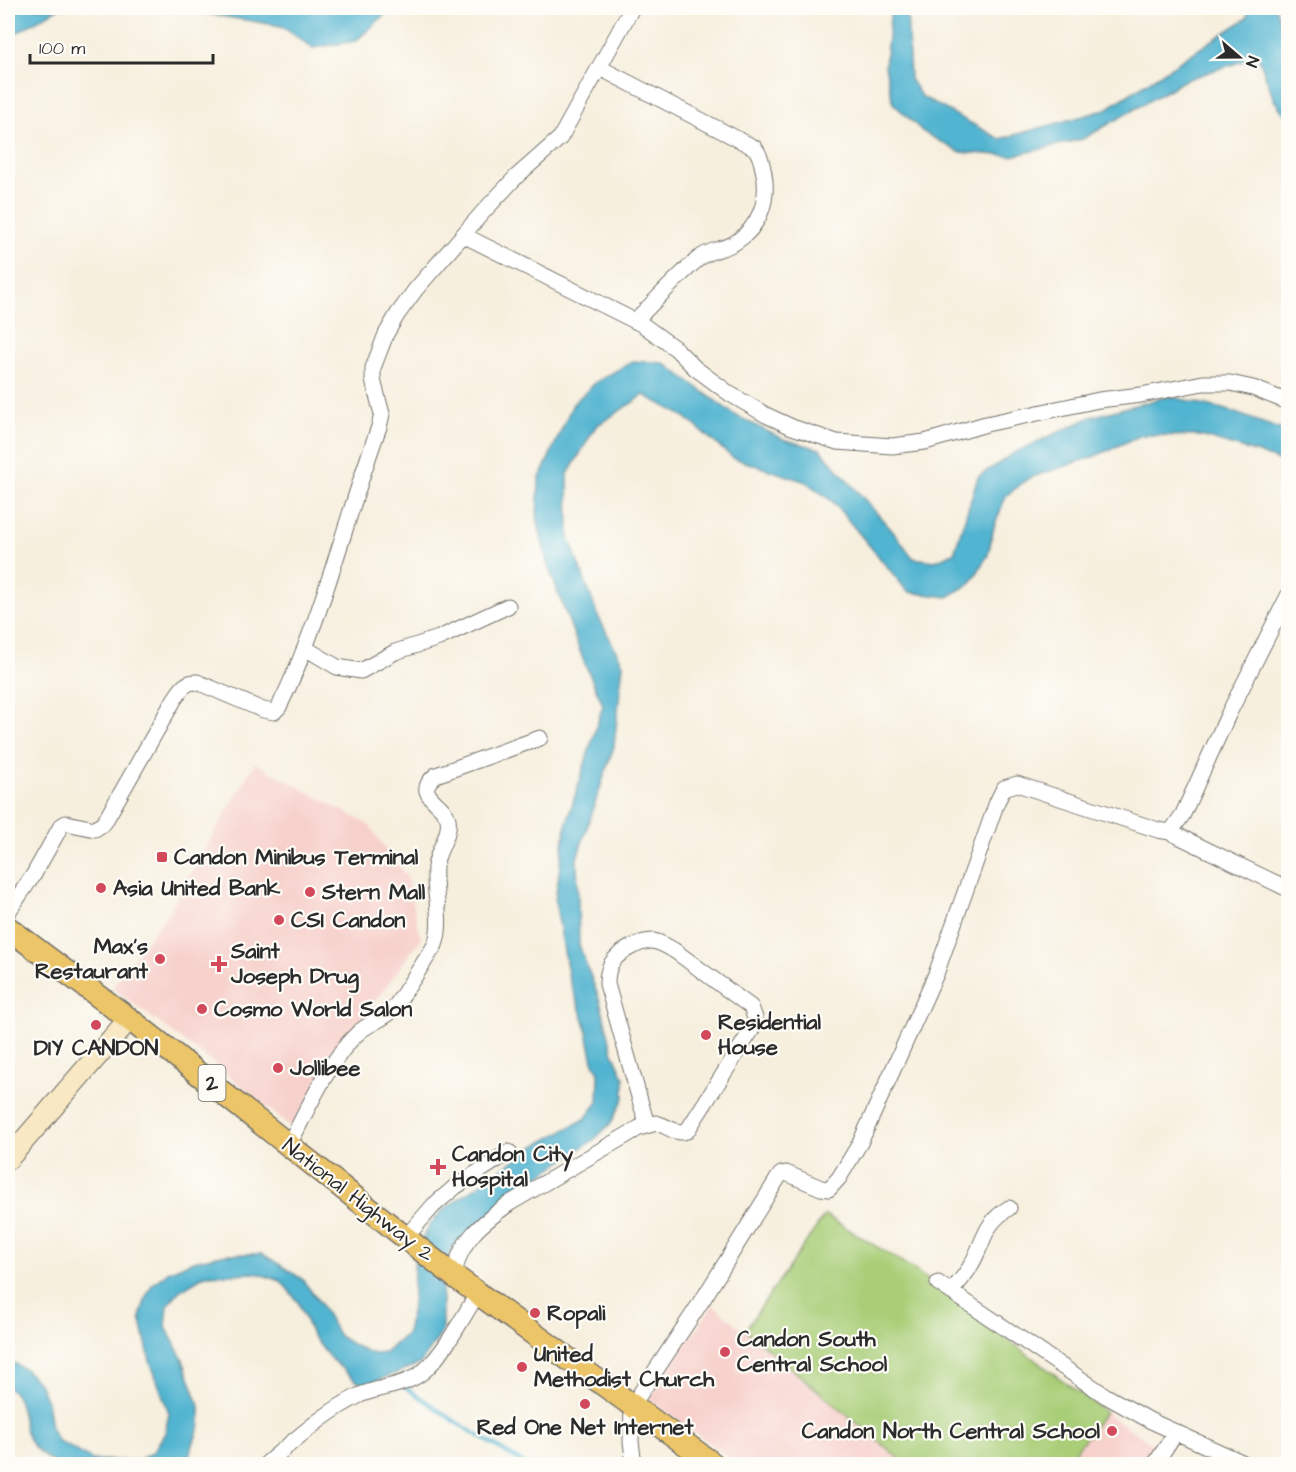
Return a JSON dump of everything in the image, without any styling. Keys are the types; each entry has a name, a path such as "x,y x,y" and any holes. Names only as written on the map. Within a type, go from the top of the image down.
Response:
{"main road":[{"name":"National Highway 2","path":"8,928 129,1019 451,1274 713,1464"}],"street":[{"path":"8,912 34,874 61,826 66,823 95,829 104,824 184,686 191,681 205,684 263,710 274,712 279,707 324,597 379,427 382,414 373,374 378,351 397,315 463,235 518,176 560,138 632,8"},
{"path":"600,68 755,148 760,155 765,177 767,192 764,206 745,235 734,244 714,249 698,260 635,321"},
{"path":"463,235 635,321 676,349 695,368 730,394 792,427 837,442 892,446 925,442 986,424 1110,398 1141,395 1203,383 1230,383 1253,388 1288,402"},
{"path":"1170,832 1183,814 1229,713 1288,596"},
{"path":"305,648 337,667 361,671 395,652 439,638 508,606"},
{"path":"289,1145 323,1080 348,1044 359,1031 384,1018 393,1010 435,945 439,934 435,869 439,848 445,841 448,831 448,820 445,813 429,798 426,787 429,781 436,775 540,738"},
{"path":"634,1464 631,1442 632,1406 705,1296 781,1174 792,1175 826,1190 834,1185 860,1143 936,974 997,801 1004,788 1017,784 1170,832 1288,889"},
{"path":"451,1274 459,1253 477,1228 543,1182 647,1125 663,1124 674,1131 682,1133 687,1131 756,1021 751,1007 675,951 662,943 652,941 640,944 616,958 611,964 607,984 647,1125"},
{"path":"8,1160 129,1019"},
{"path":"410,1240 433,1206 455,1187 509,1152"},
{"path":"951,1292 972,1264 988,1226 1009,1208"},
{"path":"938,1282 1131,1411 1246,1464"},
{"path":"266,1464 337,1408 360,1395 414,1378 426,1370 478,1293"},
{"path":"1155,1464 1176,1432"},
{"path":"1286,1464 1288,1459"}],"shaded area":[{"name":"Stern Mall","path":"255,763 369,825 406,876 421,939 356,1027 291,1127 216,1065 112,988 169,911"},
{"name":"Candon South Central School","path":"713,1305 905,1464 738,1464 649,1399"},
{"name":"Candon North Central School","path":"1105,1412 1160,1449 1150,1464 1066,1464"}],"green space":[{"path":"825,1215 912,1268 1105,1412 1066,1464 906,1464 745,1330"}],"water":[{"path":"10,8 59,8 8,38 8,10"},
{"path":"173,8 392,8 356,41 313,48 281,26"},
{"path":"891,8 907,8 910,79 921,96 1000,139 1105,110 1247,18 1249,8 1276,8 1288,52 1288,119 1274,100 1258,56 1185,80 1083,139 1012,156 959,152 923,132 893,103 885,66"},
{"path":"633,361 664,363 735,415 783,439 820,449 896,535 913,558 935,561 954,553 978,477 1014,453 1091,417 1169,396 1227,410 1288,432 1288,465 1258,453 1201,436 1142,435 1093,457 1029,478 1006,496 994,527 988,555 971,583 948,597 908,592 833,502 806,482 733,458 685,417 644,395 596,426 568,474 569,538 598,616 623,664 614,746 577,858 579,945 600,1001 613,1053 624,1077 624,1098 611,1123 595,1139 525,1186 451,1249 442,1284 442,1332 420,1364 366,1385 356,1381 329,1357 312,1335 298,1302 281,1281 256,1273 205,1275 179,1291 168,1305 166,1327 183,1360 200,1408 200,1425 186,1464 56,1464 42,1455 27,1436 18,1399 8,1387 8,1360 25,1369 40,1385 47,1401 51,1428 57,1440 92,1460 137,1461 153,1452 165,1433 169,1413 150,1361 140,1317 152,1285 168,1272 193,1261 227,1254 263,1254 302,1279 320,1303 339,1336 373,1354 385,1353 407,1333 412,1307 415,1253 430,1224 443,1210 533,1147 585,1119 598,1102 599,1073 593,1061 585,1023 569,979 555,901 566,825 603,705 584,662 547,563 537,518 539,480 573,404 596,382"}],"waterway":[{"path":"405,1387 456,1422 525,1464"}],"place":[{"name":"Candon Minibus Terminal","path":"162,857"},
{"name":"Asia United Bank","path":"101,888"},
{"name":"Stern Mall","path":"310,892"},
{"name":"CSI Candon","path":"279,920"},
{"name":"Max's Restaurant","path":"160,959"},
{"name":"Saint Joseph Drug","path":"219,964"},
{"name":"Cosmo World Salon","path":"202,1009"},
{"name":"DIY CANDON","path":"96,1025"},
{"name":"Residential House","path":"706,1035"},
{"name":"Jollibee","path":"278,1068"},
{"name":"Candon City Hospital","path":"438,1167"},
{"name":"Ropali","path":"535,1313"},
{"name":"Candon South Central School","path":"725,1352"},
{"name":"United Methodist Church","path":"522,1367"},
{"name":"Red One Net Internet","path":"585,1404"},
{"name":"Candon North Central School","path":"1112,1431"}]}
